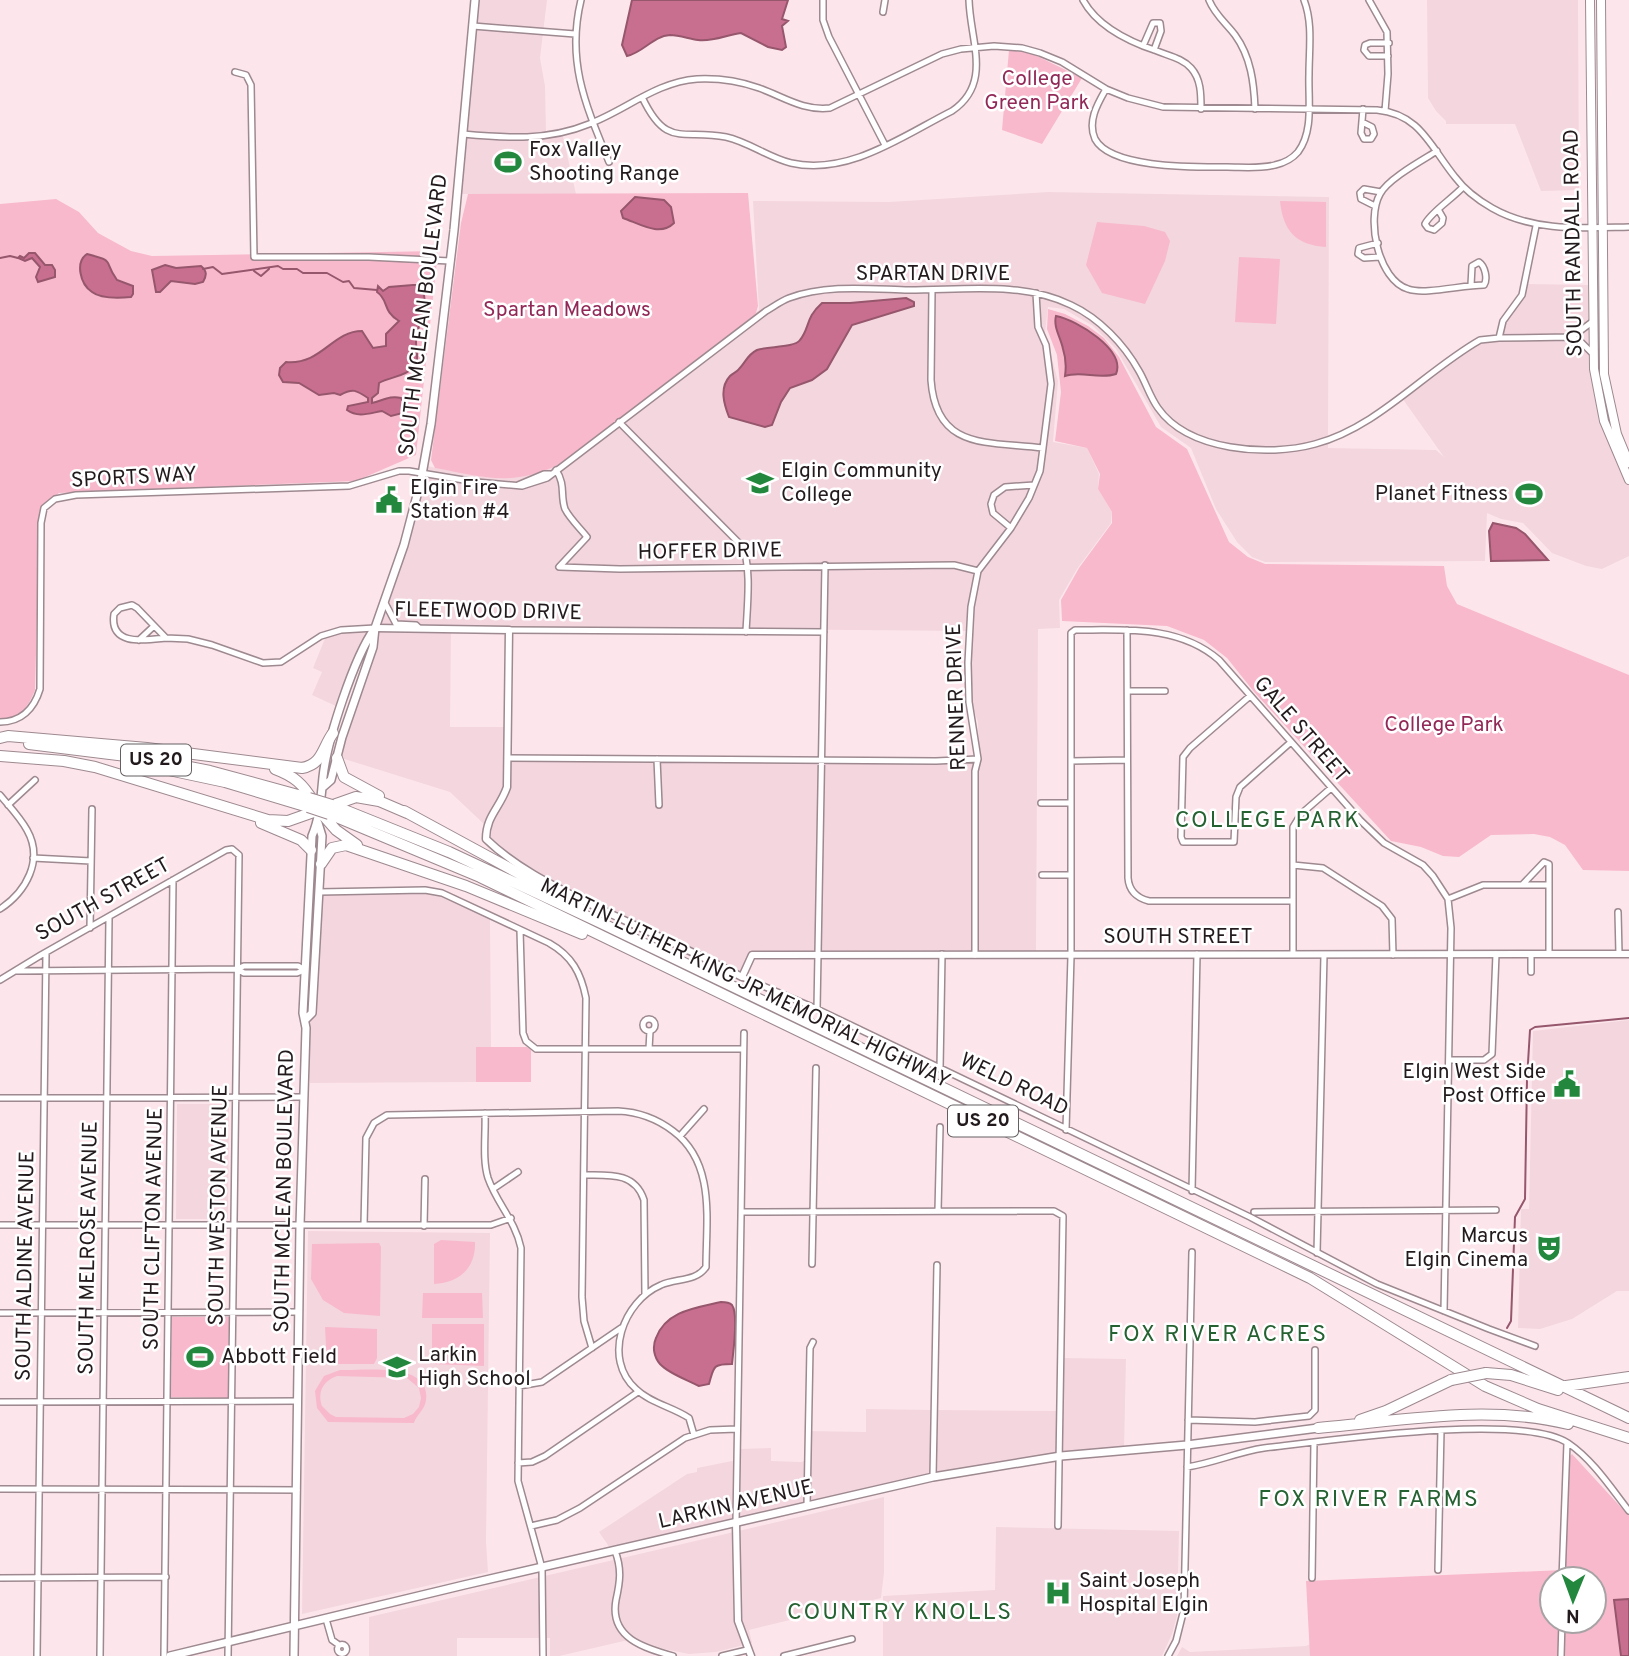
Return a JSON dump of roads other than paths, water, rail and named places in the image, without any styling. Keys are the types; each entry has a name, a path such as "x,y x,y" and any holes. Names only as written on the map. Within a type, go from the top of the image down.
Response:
{"highway":[{"path":"0,739 8,736 147,748 302,768 321,758 333,733"},
{"name":"MARTIN LUTHER KING JR MEMORIAL HIGHWAY","path":"0,739 150,759 211,771 309,802 480,877 1310,1278 1485,1386 1538,1409 1629,1439"},
{"name":"MARTIN LUTHER KING JR MEMORIAL HIGHWAY","path":"0,750 117,760 168,769 309,802"},
{"path":"0,755 95,767 268,820 288,821 327,810 347,798 363,796 407,813"},
{"path":"337,758 344,777 589,911 601,923"},
{"path":"258,763 291,775 327,810 344,837 380,855"},
{"path":"225,807 301,840 311,850"},
{"name":"MARTIN LUTHER KING JR MEMORIAL HIGHWAY","path":"327,810 449,852 1614,1412 1629,1416"},
{"path":"321,864 337,845 380,855 490,895 669,970"},
{"path":"1318,1428 1386,1412 1451,1381 1486,1374 1511,1375 1532,1380 1614,1412"},
{"path":"1566,1386 1629,1377"},
{"path":"1548,1378 1629,1416"},
{"path":"1318,1428 1464,1415 1495,1415 1548,1420 1629,1439"}],"main road":[{"name":"SOUTH MCLEAN BOULEVARD","path":"323,787 331,780 373,647 375,628 410,523 422,471 431,424 450,261 475,0"},
{"name":"SOUTH RANDALL ROAD","path":"1590,0 1592,354 1604,421 1629,480"},
{"name":"SOUTH RANDALL ROAD","path":"1601,0 1604,374 1617,434 1629,463"},
{"name":"SOUTH MCLEAN BOULEVARD","path":"294,1656 300,1225 306,1019 303,1013 312,836 327,810 323,778 333,733 364,644 375,628"},
{"name":"SOUTH MCLEAN BOULEVARD","path":"306,1019 312,1013 322,836 318,822"},
{"name":"LARKIN AVENUE","path":"167,1656 933,1477 1061,1456 1187,1445 1318,1428"}],"street":[{"path":"581,0 576,34 579,80 609,162"},
{"path":"823,0 822,12 826,29 885,145"},
{"path":"883,12 885,0"},
{"path":"642,97 657,122 671,132 681,135 727,137 791,163 835,164 860,157 963,103 971,93 976,80 977,64 969,0"},
{"path":"1083,0 1097,18 1143,46 1176,57 1191,68 1200,85 1201,109"},
{"path":"1209,0 1216,15 1234,33 1245,54 1253,77 1255,109"},
{"path":"1106,89 1093,117 1093,130 1098,142 1118,155 1174,166 1268,167 1287,161 1299,150 1306,136 1309,20 1304,0"},
{"path":"1369,0 1386,26 1389,43 1385,111"},
{"path":"1143,46 1153,23 1160,23 1161,31 1154,50"},
{"path":"473,26 576,34"},
{"path":"1388,56 1369,56 1364,50 1365,45 1370,43 1389,43"},
{"path":"463,134 525,139 552,135 593,123 642,97 680,82 712,79 752,86 799,106 838,106 927,60 951,51 974,47 1008,47 1040,53 1062,62 1106,89 1163,107 1363,110 1399,114 1414,123 1464,187 1490,207 1536,226 1629,227"},
{"path":"235,72 246,75 251,85 254,257 369,257 450,261"},
{"path":"1362,122 1363,110"},
{"path":"1437,152 1381,192 1375,206 1380,257 1391,279 1410,290 1421,292 1483,285 1486,279 1483,266 1477,262 1472,266 1471,285"},
{"path":"1439,211 1464,187"},
{"path":"1375,206 1361,199 1360,193 1364,189 1381,192"},
{"path":"1499,338 1503,321 1521,295 1536,226"},
{"path":"1378,243 1362,246 1358,254 1364,258 1380,257"},
{"name":"SPARTAN DRIVE","path":"422,471 476,482 522,486 547,478 766,311 788,299 824,290 991,288 1036,293 1072,305 1097,322 1132,359 1152,399 1174,426 1201,440 1266,450 1314,444 1347,433 1480,340 1572,337"},
{"path":"932,290 932,394 947,427 964,438 1043,448"},
{"name":"RENNER DRIVE","path":"975,955 975,772 978,759 969,703 971,607 978,571 1030,498 1040,471 1051,384 1046,345 1038,327 1036,293"},
{"path":"1592,322 1572,337 1580,341 1592,354"},
{"path":"619,422 741,545 747,566 746,632"},
{"name":"HOFFER DRIVE","path":"556,470 563,484 563,500 567,513 587,537 559,566 620,569 954,565 978,571"},
{"name":"SPORTS WAY","path":"0,722 18,720 29,711 40,689 41,523 44,508 55,499 76,495 349,486 400,471 422,471"},
{"path":"1011,528 993,513 991,504 994,495 1005,487 1034,485"},
{"path":"817,1009 825,565"},
{"path":"384,603 396,624 416,625 419,628"},
{"path":"154,626 139,640 132,641 116,629 114,614 120,608 132,605 154,626 166,638"},
{"name":"FLEETWOOD DRIVE","path":"139,640 188,639 263,663 281,663 321,636 341,630 375,628 824,632"},
{"path":"509,630 508,758 978,759"},
{"path":"1127,630 1128,883 1132,891 1139,897 1160,901 1293,901"},
{"name":"GALE STREET","path":"1071,761 1071,631 1127,630 1167,634 1202,647 1219,660 1376,837 1426,868 1441,885 1448,899"},
{"path":"1128,691 1165,691"},
{"path":"1250,696 1190,748 1182,762 1182,840 1189,843 1231,844 1235,840 1236,797 1240,787 1291,742"},
{"name":"WELD ROAD","path":"508,758 507,787 499,807 486,825 486,839 500,852 532,873 742,977 817,1009 1251,1217 1377,1284 1535,1346"},
{"path":"657,759 659,805"},
{"path":"1066,1130 1071,956 1071,761 1128,760"},
{"path":"8,805 35,780"},
{"path":"1293,954 1294,824 1301,814 1331,788"},
{"path":"0,795 28,832 33,858 24,887 15,899 0,909"},
{"path":"1041,803 1070,803"},
{"path":"90,928 92,809"},
{"name":"SOUTH WESTON AVENUE","path":"224,851 233,849 239,856 228,1656"},
{"name":"SOUTH STREET","path":"0,980 224,851"},
{"path":"33,858 91,861"},
{"path":"1523,884 1541,863 1546,862 1550,868 1549,954"},
{"path":"1293,865 1315,865 1324,868 1382,906 1392,919 1393,955"},
{"path":"1042,875 1071,875"},
{"name":"SOUTH CLIFTON AVENUE","path":"167,1656 173,880"},
{"path":"1444,1311 1451,954 1448,899 1483,885 1549,885"},
{"path":"319,892 438,892 560,951 575,965 586,998 582,1297 584,1321 592,1348"},
{"path":"1618,912 1619,954"},
{"name":"SOUTH MELROSE AVENUE","path":"100,1656 109,918"},
{"path":"520,930 523,1033 529,1045 536,1049 743,1049"},
{"name":"SOUTH ALDINE AVENUE","path":"37,1656 46,954"},
{"path":"940,1069 942,954"},
{"path":"1192,1191 1197,954"},
{"path":"1449,1060 1484,1060 1492,1054 1496,954"},
{"path":"1531,954 1531,972"},
{"name":"SOUTH STREET","path":"742,977 752,956 1629,954"},
{"path":"1317,1253 1324,955"},
{"path":"17,971 237,969 244,973 297,973 305,970"},
{"path":"649,1049 650,1031"},
{"path":"722,1656 749,1653 738,1621 736,1523 744,1033"},
{"path":"813,1264 816,1068"},
{"path":"0,1098 303,1097"},
{"path":"680,1136 704,1109"},
{"path":"364,1226 366,1138 379,1118 405,1113 618,1111 644,1115 659,1121 680,1136 698,1160 706,1191 706,1267 698,1275 659,1285 645,1294 622,1327 542,1382 519,1386"},
{"path":"485,1113 486,1167 493,1189 518,1231 521,1248 519,1486 542,1568 543,1656"},
{"path":"938,1211 940,1127"},
{"path":"493,1189 518,1172"},
{"path":"584,1175 621,1176 632,1181 641,1191 644,1200 645,1294"},
{"path":"424,1226 425,1179"},
{"path":"1254,1212 1496,1210"},
{"path":"741,1212 1054,1211 1063,1216 1058,1526"},
{"path":"0,1225 424,1226 491,1225 511,1218"},
{"path":"1168,1656 1176,1641 1184,1609 1192,1252"},
{"path":"933,1477 937,1265"},
{"path":"0,1313 299,1312"},
{"path":"622,1327 619,1342 621,1363 627,1380 638,1392 689,1418 694,1435"},
{"path":"807,1506 810,1348 813,1342"},
{"path":"1188,1420 1255,1422 1309,1416 1315,1409 1315,1350"},
{"path":"518,1463 545,1457 638,1392"},
{"path":"0,1402 298,1401"},
{"path":"531,1526 569,1514 676,1442 710,1430 737,1429"},
{"path":"1187,1467 1212,1464 1242,1451 1314,1443 1441,1430 1517,1431 1546,1435 1567,1443 1598,1471 1629,1511"},
{"path":"1438,1570 1441,1430"},
{"path":"1311,1578 1314,1443"},
{"path":"1563,1565 1567,1443"},
{"path":"0,1489 298,1490"},
{"path":"615,1551 620,1571 615,1608 620,1629 637,1645 673,1656"},
{"path":"0,1578 166,1577"},
{"path":"326,1619 332,1640 339,1645"},
{"path":"1561,1656 1562,1635"},
{"path":"784,1656 852,1639"}],"waterway":[{"path":"0,258 18,258"},
{"path":"203,269 213,267 222,274 278,266 283,269 297,269 303,273 327,273 343,282 349,281 354,288 377,290"},
{"path":"254,271 261,276 269,269"},
{"path":"1507,1328 1511,1321 1515,1217 1525,1199 1530,1030 1535,1027 1629,1018"}],"place":[{"name":"Fox Valley Shooting Range","path":"508,162"},
{"name":"Elgin Community College","path":"760,483"},
{"name":"Planet Fitness","path":"1529,494"},
{"name":"Elgin Fire Station #4","path":"389,500"},
{"name":"Elgin West Side Post Office","path":"1567,1084"},
{"name":"Marcus Elgin Cinema","path":"1549,1248"},
{"name":"Abbott Field","path":"200,1357"},
{"name":"Larkin High School","path":"397,1367"},
{"name":"Saint Joseph Hospital Elgin","path":"1058,1593"}],"district":[{"name":"COLLEGE PARK","path":"1268,821"},
{"name":"FOX RIVER ACRES","path":"1218,1335"},
{"name":"FOX RIVER FARMS","path":"1369,1500"},
{"name":"COUNTRY KNOLLS","path":"900,1613"}],"park label":[{"name":"College Green Park","path":"1037,91"},
{"name":"Spartan Meadows","path":"567,310"},
{"name":"College Park","path":"1444,725"}]}
